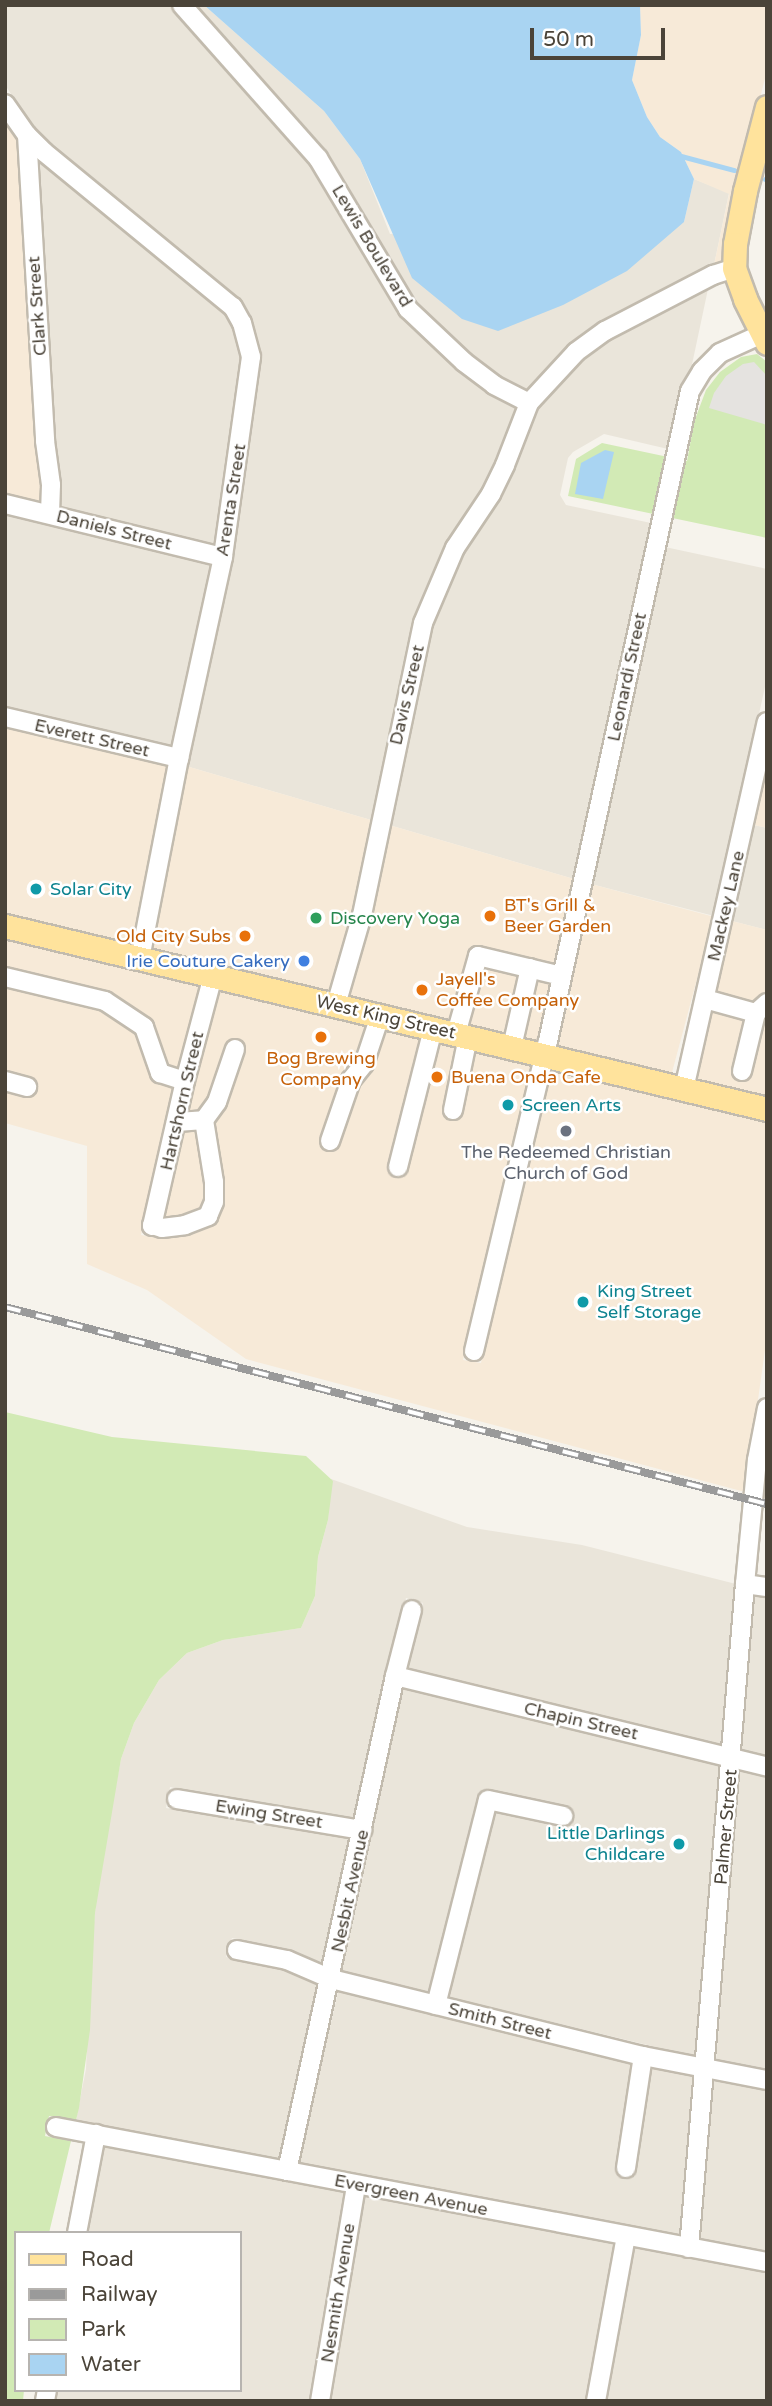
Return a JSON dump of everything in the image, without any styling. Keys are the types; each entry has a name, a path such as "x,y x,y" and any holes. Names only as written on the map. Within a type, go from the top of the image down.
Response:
{"main road":[{"path":"762,329 734,268 735,244 767,107"},
{"name":"West King Street","path":"5,926 767,1109"}],"street":[{"name":"Lewis Boulevard","path":"183,5 318,158 408,309 464,362 494,385 529,403"},
{"path":"5,104 18,132"},
{"name":"Clark Street","path":"18,132 51,485 50,514"},
{"name":"Arenta Street","path":"18,132 233,307 242,323 250,348 251,375 223,557 179,758 140,958"},
{"path":"529,403 576,352 605,331 713,275 734,268"},
{"name":"Leonardi Street","path":"474,1351 562,976 690,391 702,371 720,354 762,329"},
{"name":"Davis Street","path":"336,1005 362,915 424,622 455,548 474,522 505,465 529,403"},
{"name":"Daniels Street","path":"5,504 223,557"},
{"name":"Everett Street","path":"5,717 179,758"},
{"name":"Mackey Lane","path":"684,1089 767,722"},
{"path":"398,1167 453,1033 478,957 562,976"},
{"path":"512,1047 530,968"},
{"name":"Hartshorn Street","path":"204,1120 214,1182 214,1202 208,1216 185,1225 162,1228 152,1225 185,1081 214,976"},
{"path":"5,977 105,1000 144,1027 160,1073 185,1081"},
{"path":"705,999 761,1008 742,1071"},
{"path":"330,1142 351,1080 364,1064 380,1016"},
{"path":"453,1033 453,1110"},
{"path":"177,1122 204,1120 217,1102 235,1049"},
{"path":"5,1081 27,1087"},
{"name":"Palmer Street","path":"689,2248 745,1584 757,1461 767,1408"},
{"path":"745,1584 767,1587"},
{"name":"Nesbit Avenue","path":"287,2171 395,1676 412,1610"},
{"name":"Chapin Street","path":"395,1676 767,1768"},
{"name":"Ewing Street","path":"177,1799 362,1830"},
{"path":"436,2005 488,1800 563,1816"},
{"name":"Smith Street","path":"237,1950 287,1960 331,1979 643,2056 767,2080"},
{"path":"626,2168 643,2056"},
{"name":"Evergreen Avenue","path":"56,2127 767,2262"},
{"path":"77,2231 96,2134"},
{"name":"Nesmith Avenue","path":"320,2401 356,2185"},
{"path":"596,2401 626,2236"}],"shaded area":[{"path":"5,5 169,5 311,165 401,316 458,371 488,394 517,408 497,461 483,489 447,544 415,619 371,820 186,766 234,550 260,374 257,335 239,299 34,128 5,85"},
{"path":"196,5 204,5 324,111 360,159 390,234 684,222 694,179 729,193 714,265 601,323 570,345 528,390 499,376 434,323 415,302 326,150"},
{"path":"640,5 767,5 767,71 736,189 725,261 714,265 729,194 694,179 681,152 660,137 647,117 632,80 641,35"},
{"path":"5,123 18,141 41,502 5,493"},
{"path":"37,160 226,315 234,328 242,359 215,545 59,506"},
{"path":"708,289 690,374 683,386 668,449 604,434 573,452 568,458 560,495 566,505 651,523 574,879 389,825 432,625 463,553 482,527 514,469 537,408 581,360 609,340"},
{"path":"754,362 767,376 767,425 709,408 714,393 726,376 743,364"},
{"path":"5,515 212,565 172,746 5,706"},
{"path":"665,547 767,569 767,678 714,916 591,884"},
{"path":"5,728 168,766 133,946 5,915"},
{"path":"767,765 767,828 754,825"},
{"path":"186,766 371,820 353,913 330,993 151,950"},
{"path":"389,825 574,879 538,1043 348,998 371,917"},
{"path":"754,825 767,828 767,930 732,921"},
{"path":"591,884 714,917 670,1078 548,1045"},
{"path":"732,921 767,930 767,1099 695,1081"},
{"path":"5,936 202,984 180,1063 141,1235 158,1238 219,988 533,1063 463,1360 481,1363 551,1067 767,1120 767,1336 745,1492 246,1359 147,1290 87,1264 87,1146 5,1123"},
{"path":"331,1479 467,1527 582,1545 736,1584 723,1745 406,1668 423,1603 406,1598 383,1684 356,1818 170,1787 166,1808 351,1838 325,1965 290,1950 232,1938 226,1957 284,1970 320,1986 281,2159 76,2120 86,2069 91,1952 99,1874 121,1759 134,1723 159,1680 187,1653 223,1640 301,1628 315,1596 318,1557 328,1520"},
{"path":"753,1596 767,1598 767,1757 741,1750"},
{"path":"402,1688 721,1766 697,2057 342,1971"},
{"path":"740,1771 767,1778 767,2070 716,2060"},
{"path":"338,1992 695,2077 681,2236 299,2163"},
{"path":"713,2081 767,2091 767,2252 699,2239"},
{"path":"103,2147 346,2193 311,2401 54,2401 56,2392 242,2392 242,2231 86,2231"},
{"path":"364,2196 615,2244 587,2401 330,2401"},
{"path":"633,2248 767,2273 767,2401 605,2401"}],"green space":[{"path":"757,354 767,362 767,538 568,496 576,459 602,443 687,461 694,422 706,390 720,372 741,357"},
{"path":"5,1412 112,1437 306,1456 333,1481 328,1520 318,1557 315,1596 301,1628 223,1640 187,1653 159,1680 134,1723 121,1759 95,1913 90,2030 79,2108 76,2120 49,2116 45,2136 71,2141 49,2231 14,2231 14,2392 24,2392 23,2401 5,2401"}],"water":[{"path":"204,5 640,5 641,35 632,80 647,117 660,137 681,152 694,179 684,222 627,271 563,305 498,331 462,319 412,278 360,159 324,111"},
{"path":"605,450 614,452 603,499 575,494 581,463"}],"waterway":[{"path":"681,156 734,170"}],"railway":[{"path":"5,1307 767,1504"}],"place":[{"name":"Solar City","path":"36,889"},
{"name":"BT's Grill & Beer Garden","path":"490,916"},
{"name":"Discovery Yoga","path":"316,918"},
{"name":"Old City Subs","path":"245,936"},
{"name":"Irie Couture Cakery","path":"304,961"},
{"name":"Jayell's Coffee Company","path":"422,990"},
{"name":"Bog Brewing Company","path":"321,1037"},
{"name":"Buena Onda Cafe","path":"437,1077"},
{"name":"Screen Arts","path":"508,1105"},
{"name":"The Redeemed Christian Church of God","path":"566,1131"},
{"name":"King Street Self Storage","path":"583,1302"},
{"name":"Little Darlings Childcare","path":"679,1844"}]}
